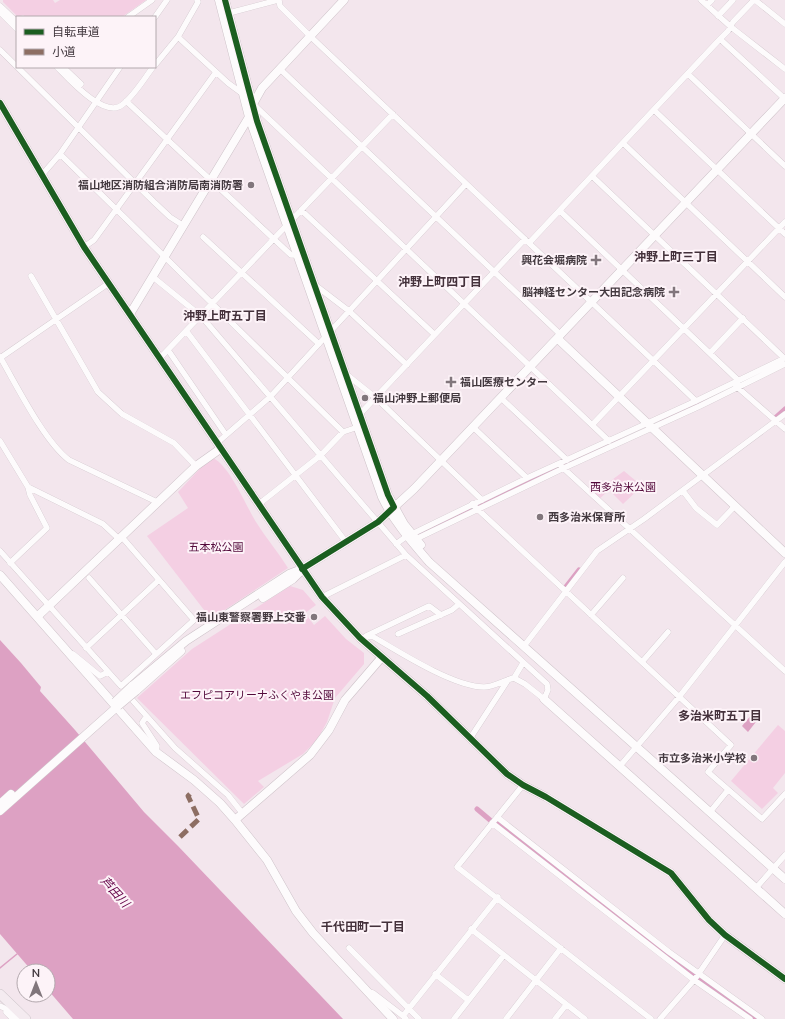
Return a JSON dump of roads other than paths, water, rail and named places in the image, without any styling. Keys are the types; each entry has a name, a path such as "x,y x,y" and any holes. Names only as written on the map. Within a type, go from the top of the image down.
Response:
{"main road":[{"path":"0,994 26,1019"}],"street":[{"path":"129,16 152,0"},
{"path":"156,16 167,0"},
{"path":"156,64 178,37 198,2 197,0"},
{"path":"219,0 249,117 313,283 358,427 392,509 429,562 785,879"},
{"path":"225,0 257,122 289,223 297,255 360,414 392,509"},
{"path":"229,13 279,0 280,6 310,36 698,404"},
{"path":"130,314 212,181 249,117 253,104 262,88 344,0"},
{"path":"701,0 731,27 785,69"},
{"path":"707,5 712,0"},
{"path":"718,16 733,0"},
{"path":"360,414 494,271 560,211 688,74 754,0 785,24"},
{"path":"0,6 16,21"},
{"path":"0,12 16,27"},
{"path":"178,37 216,72 244,94 530,368 611,443"},
{"path":"0,811 134,688 189,645 293,579 302,569 378,522 474,428 591,302 785,98 720,39"},
{"path":"0,50 16,66"},
{"path":"18,68 170,217 184,226"},
{"path":"58,68 95,103 116,108 121,106 152,68"},
{"path":"64,68 81,84 78,87"},
{"path":"41,176 60,154 119,68"},
{"path":"280,69 494,271 620,397 785,553"},
{"path":"84,247 94,240 216,72"},
{"path":"688,74 785,166"},
{"path":"126,100 274,240 291,255 297,255"},
{"path":"1,107 84,247 322,597 360,638 471,738 490,759 523,785 546,797 671,872 709,920 725,935 785,979"},
{"path":"654,110 785,234"},
{"path":"160,358 187,332 393,114"},
{"path":"623,144 785,296"},
{"path":"60,154 343,432"},
{"path":"396,544 561,466 698,404 785,360 743,318 592,176"},
{"path":"38,616 157,502 219,446 226,435 270,397 466,184"},
{"path":"301,210 434,334"},
{"path":"560,211 711,352 736,385 785,429"},
{"path":"592,426 785,222"},
{"path":"203,237 319,344"},
{"path":"32,276 98,392 110,405 122,414 174,443 196,466"},
{"path":"153,277 202,316 406,555 547,684 548,690 544,699"},
{"path":"109,283 0,357 49,440 61,454 69,460 157,502"},
{"path":"313,283 349,311 407,365"},
{"path":"711,352 743,318"},
{"path":"187,332 346,542"},
{"path":"168,350 226,435"},
{"path":"345,374 376,398 443,460 482,500"},
{"path":"501,398 567,460"},
{"path":"524,646 596,551 629,530 704,476 777,422 785,414"},
{"path":"259,504 321,455 343,432 358,427"},
{"path":"474,428 527,478"},
{"path":"0,441 28,487 30,494 48,528 10,562"},
{"path":"475,507 482,500 527,478 561,466 567,460 611,443"},
{"path":"0,455 6,450"},
{"path":"561,466 629,530 785,671"},
{"path":"28,487 103,524 120,538 194,620 121,686"},
{"path":"683,491 696,508 717,525 735,506"},
{"path":"475,507 731,745 708,772 762,820 785,795"},
{"path":"0,551 121,686 146,717 175,748 228,795 243,814"},
{"path":"322,597 406,555"},
{"path":"620,766 679,697 785,562"},
{"path":"0,575 38,616 62,647 156,752 194,780 220,803 267,860 296,911 313,933 393,1019"},
{"path":"89,578 156,654"},
{"path":"590,615 623,578"},
{"path":"86,648 158,580"},
{"path":"398,634 452,610 459,604"},
{"path":"360,638 429,606 441,615"},
{"path":"642,662 668,632"},
{"path":"360,638 372,636 392,648 468,685 487,687 511,679 525,684 620,766 785,914"},
{"path":"62,647 100,676 108,672"},
{"path":"235,820 310,755 320,744 345,700 382,657 392,648"},
{"path":"471,738 523,663"},
{"path":"0,804 114,706"},
{"path":"146,717 142,723 157,746 156,752"},
{"path":"523,785 457,867 498,897 651,1019"},
{"path":"710,812 728,790"},
{"path":"497,817 750,1019"},
{"path":"492,824 696,977 762,1019"},
{"path":"756,888 785,855"},
{"path":"367,992 373,993 405,1017 409,1009 435,974 498,897"},
{"path":"471,929 585,1019"},
{"path":"660,1019 696,977 725,935"},
{"path":"349,948 419,1019"},
{"path":"506,1019 561,948"},
{"path":"454,1019 504,955"},
{"path":"435,974 468,1000"},
{"path":"555,1019 566,1005"},
{"path":"0,1006 13,1019"},
{"path":"0,1006 10,1011 18,1019"}],"water":[{"name":"芦田川","path":"0,640 41,687 40,691 144,812 343,1019 73,1019 56,999 56,963 25,963 0,934"},
{"path":"753,713 759,718 748,732 742,726"}],"waterway":[{"path":"662,420 727,390"},
{"path":"775,418 785,409"},
{"path":"420,533 619,440"},
{"path":"565,588 579,570"},
{"path":"477,809 490,820"},
{"path":"497,822 693,975 755,1019"},
{"path":"0,968 17,954"}],"place":[{"name":"福山地区消防組合消防局南消防署","path":"251,185"},
{"name":"興花会堀病院","path":"596,260"},
{"name":"脳神経センター大田記念病院","path":"674,292"},
{"name":"福山医療センター","path":"451,382"},
{"name":"福山沖野上郵便局","path":"365,398"},
{"name":"西多治米保育所","path":"540,517"},
{"name":"福山東警察署野上交番","path":"314,617"},
{"name":"市立多治米小学校","path":"754,758"}],"district":[{"name":"沖野上町三丁目","path":"676,257"},
{"name":"沖野上町四丁目","path":"440,282"},
{"name":"沖野上町五丁目","path":"225,316"},
{"name":"多治米町五丁目","path":"720,716"},
{"name":"千代田町一丁目","path":"363,927"}],"park label":[{"name":"西多治米公園","path":"623,487"},
{"name":"五本松公園","path":"216,547"},
{"name":"エフピコアリーナふくやま公園","path":"257,695"}]}
